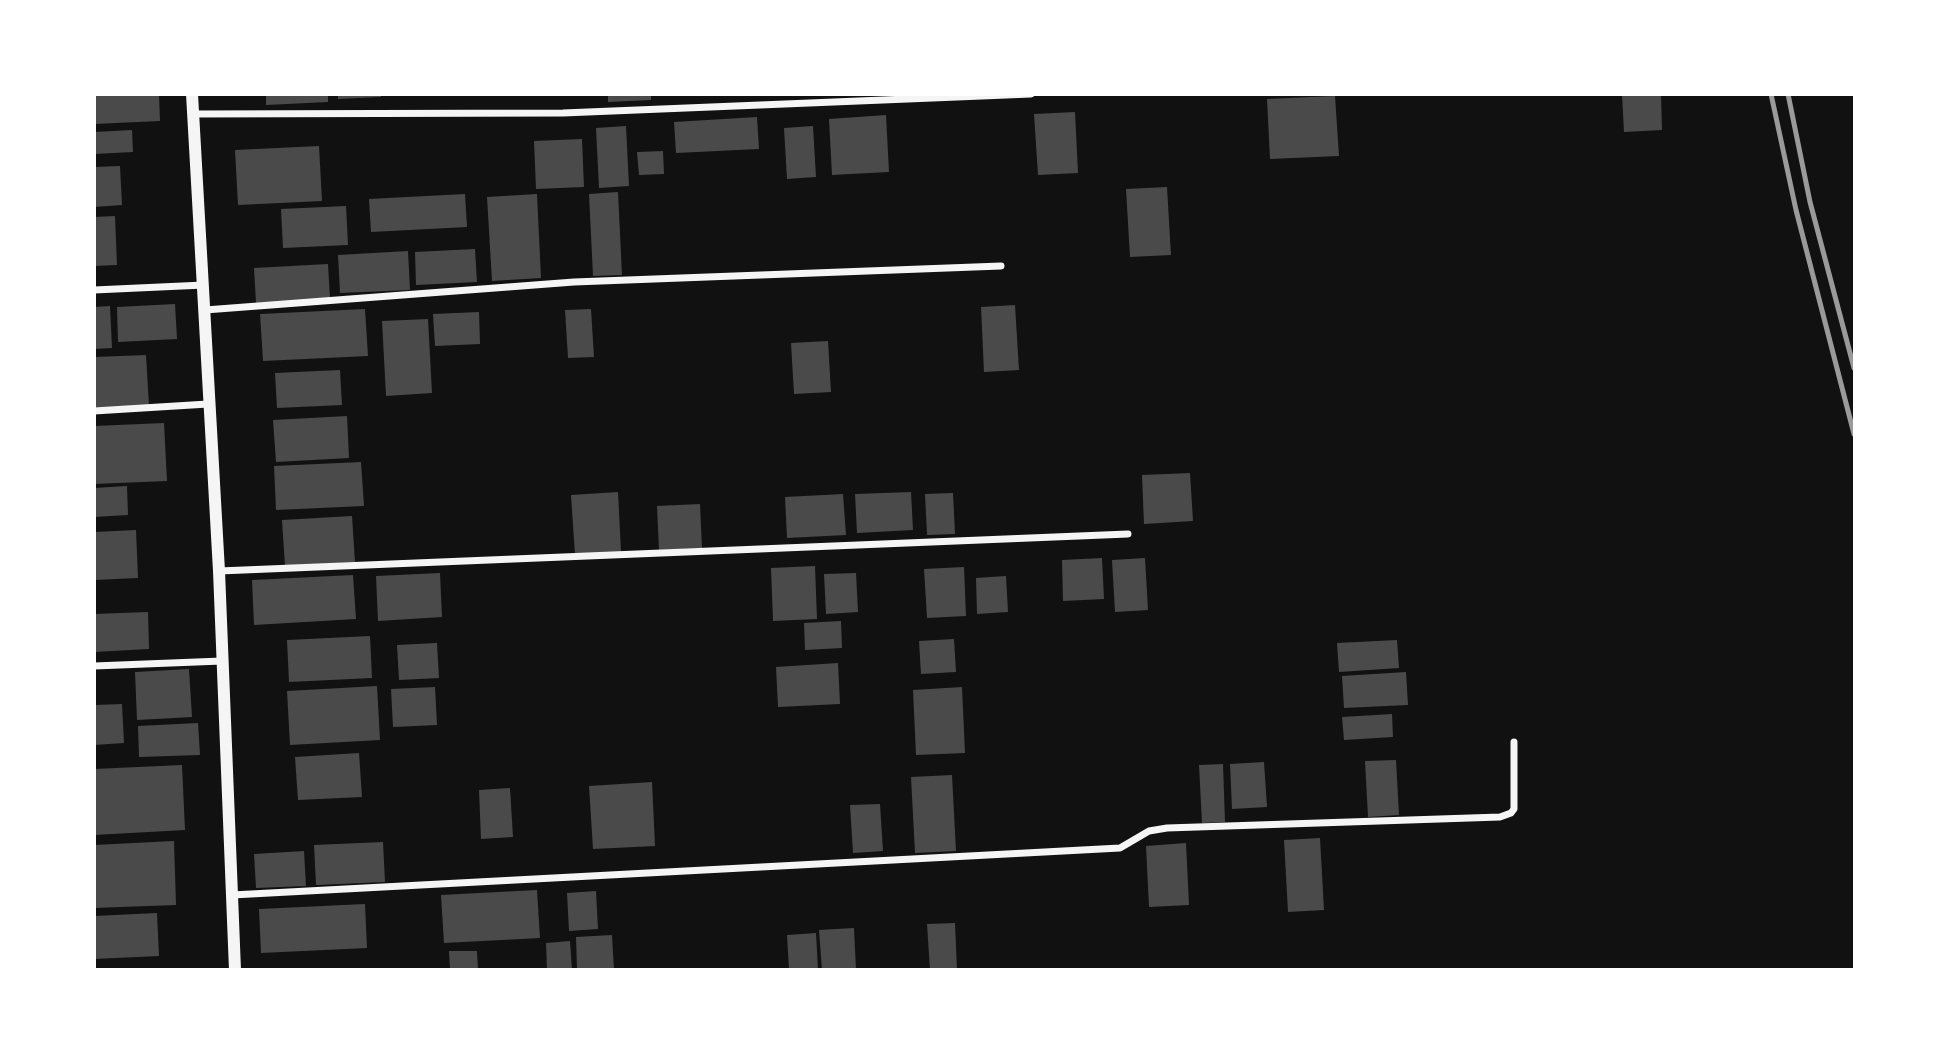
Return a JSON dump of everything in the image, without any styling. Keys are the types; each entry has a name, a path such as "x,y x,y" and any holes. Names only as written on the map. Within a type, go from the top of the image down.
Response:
{"street":[{"path":"192,94 219,571 235,970"},
{"path":"193,114 563,113 1031,94"},
{"path":"205,310 575,282 1001,266"},
{"path":"94,290 204,285"},
{"path":"94,411 208,404"},
{"path":"219,571 1128,534"},
{"path":"94,666 222,661"},
{"path":"232,895 1120,848 1149,831 1167,828 1500,817 1514,809 1514,742"}],"building":[{"path":"94,94 159,94 160,121 94,124"},
{"path":"266,94 328,94 328,102 266,105"},
{"path":"338,94 381,94 381,97 338,99"},
{"path":"608,94 651,94 651,100 608,102"},
{"path":"1622,94 1661,94 1662,130 1624,132"},
{"path":"1335,96 1339,156 1270,159 1267,99"},
{"path":"1075,112 1078,173 1038,175 1034,114"},
{"path":"886,115 889,172 832,175 829,119"},
{"path":"757,117 759,149 676,153 674,122"},
{"path":"626,126 629,186 599,188 596,128"},
{"path":"813,126 816,177 787,179 784,128"},
{"path":"132,130 133,152 94,154 94,132"},
{"path":"582,139 584,187 536,189 534,141"},
{"path":"319,146 322,201 238,205 235,150"},
{"path":"663,151 664,174 639,175 637,152"},
{"path":"120,166 122,205 94,207 94,167"},
{"path":"1167,187 1171,255 1130,257 1126,189"},
{"path":"618,192 622,275 593,276 589,194"},
{"path":"465,194 467,227 371,232 369,199"},
{"path":"537,194 541,278 492,281 487,197"},
{"path":"346,206 348,245 283,248 281,209"},
{"path":"115,216 117,265 94,266 94,217"},
{"path":"475,249 477,282 416,285 415,252"},
{"path":"408,251 410,290 340,293 338,255"},
{"path":"328,264 330,299 256,303 254,268"},
{"path":"175,304 177,339 118,342 117,307"},
{"path":"1015,305 1019,370 984,372 981,307"},
{"path":"110,306 112,348 94,349 94,307"},
{"path":"365,309 368,356 263,361 260,314"},
{"path":"591,309 594,357 568,358 565,310"},
{"path":"479,312 480,344 435,346 433,314"},
{"path":"428,319 432,393 386,396 382,321"},
{"path":"828,341 831,392 794,394 791,343"},
{"path":"146,355 149,406 94,408 94,357"},
{"path":"340,370 342,405 277,408 275,373"},
{"path":"347,416 349,458 276,462 273,420"},
{"path":"164,423 167,481 94,484 94,426"},
{"path":"361,462 364,506 276,510 274,466"},
{"path":"1190,473 1193,521 1144,524 1142,475"},
{"path":"127,486 128,515 94,517 94,488"},
{"path":"618,492 621,552 575,555 571,495"},
{"path":"911,492 913,530 857,533 855,494"},
{"path":"953,493 955,534 927,535 925,494"},
{"path":"843,494 846,535 787,538 785,497"},
{"path":"700,504 702,548 659,550 657,506"},
{"path":"352,516 355,562 285,566 282,520"},
{"path":"136,530 138,578 94,580 94,532"},
{"path":"1102,558 1104,599 1063,601 1062,560"},
{"path":"1145,558 1148,610 1115,612 1112,560"},
{"path":"815,566 817,619 773,621 771,568"},
{"path":"964,567 966,616 927,618 924,569"},
{"path":"440,573 442,617 378,621 376,576"},
{"path":"856,573 858,612 826,614 824,574"},
{"path":"353,575 356,619 254,625 252,580"},
{"path":"1006,576 1008,612 977,614 976,578"},
{"path":"148,612 149,649 94,652 94,614"},
{"path":"841,621 842,648 805,650 804,623"},
{"path":"370,636 372,678 289,682 287,640"},
{"path":"954,639 956,672 921,674 919,641"},
{"path":"1397,640 1399,668 1339,672 1337,643"},
{"path":"437,643 439,678 399,680 397,645"},
{"path":"838,663 840,704 778,707 776,667"},
{"path":"189,669 192,717 137,720 135,672"},
{"path":"1406,672 1408,705 1344,708 1342,676"},
{"path":"377,686 380,740 290,745 287,691"},
{"path":"435,687 437,725 393,727 391,689"},
{"path":"962,687 965,753 916,755 913,690"},
{"path":"122,704 124,743 94,745 94,705"},
{"path":"1392,714 1393,737 1344,740 1342,717"},
{"path":"198,723 200,755 139,757 138,726"},
{"path":"359,753 362,797 298,800 295,757"},
{"path":"1396,760 1399,815 1368,817 1365,761"},
{"path":"1264,762 1267,807 1232,809 1230,764"},
{"path":"1223,764 1225,822 1202,823 1199,765"},
{"path":"182,765 185,830 94,835 94,769"},
{"path":"952,775 956,851 915,853 911,777"},
{"path":"652,782 655,846 593,849 589,786"},
{"path":"510,788 513,837 481,839 479,790"},
{"path":"880,804 883,851 853,853 850,805"},
{"path":"1320,838 1324,910 1288,912 1284,840"},
{"path":"174,841 176,905 94,908 94,845"},
{"path":"383,842 385,882 316,885 314,845"},
{"path":"1186,843 1189,905 1149,907 1146,846"},
{"path":"304,851 306,886 256,888 254,854"},
{"path":"537,890 540,938 444,943 441,895"},
{"path":"596,891 598,929 569,931 567,893"},
{"path":"365,904 367,948 261,953 259,909"},
{"path":"157,913 159,956 94,959 94,916"},
{"path":"955,923 957,970 930,970 927,924"},
{"path":"854,928 856,970 822,970 819,930"},
{"path":"816,933 818,970 789,970 787,935"},
{"path":"612,935 614,970 577,970 576,937"},
{"path":"570,941 572,970 547,970 546,943"},
{"path":"449,951 477,951 478,970 450,970"}],"railway":[{"path":"1771,94 1796,210 1854,434"},
{"path":"1788,94 1810,202 1854,368"}]}
